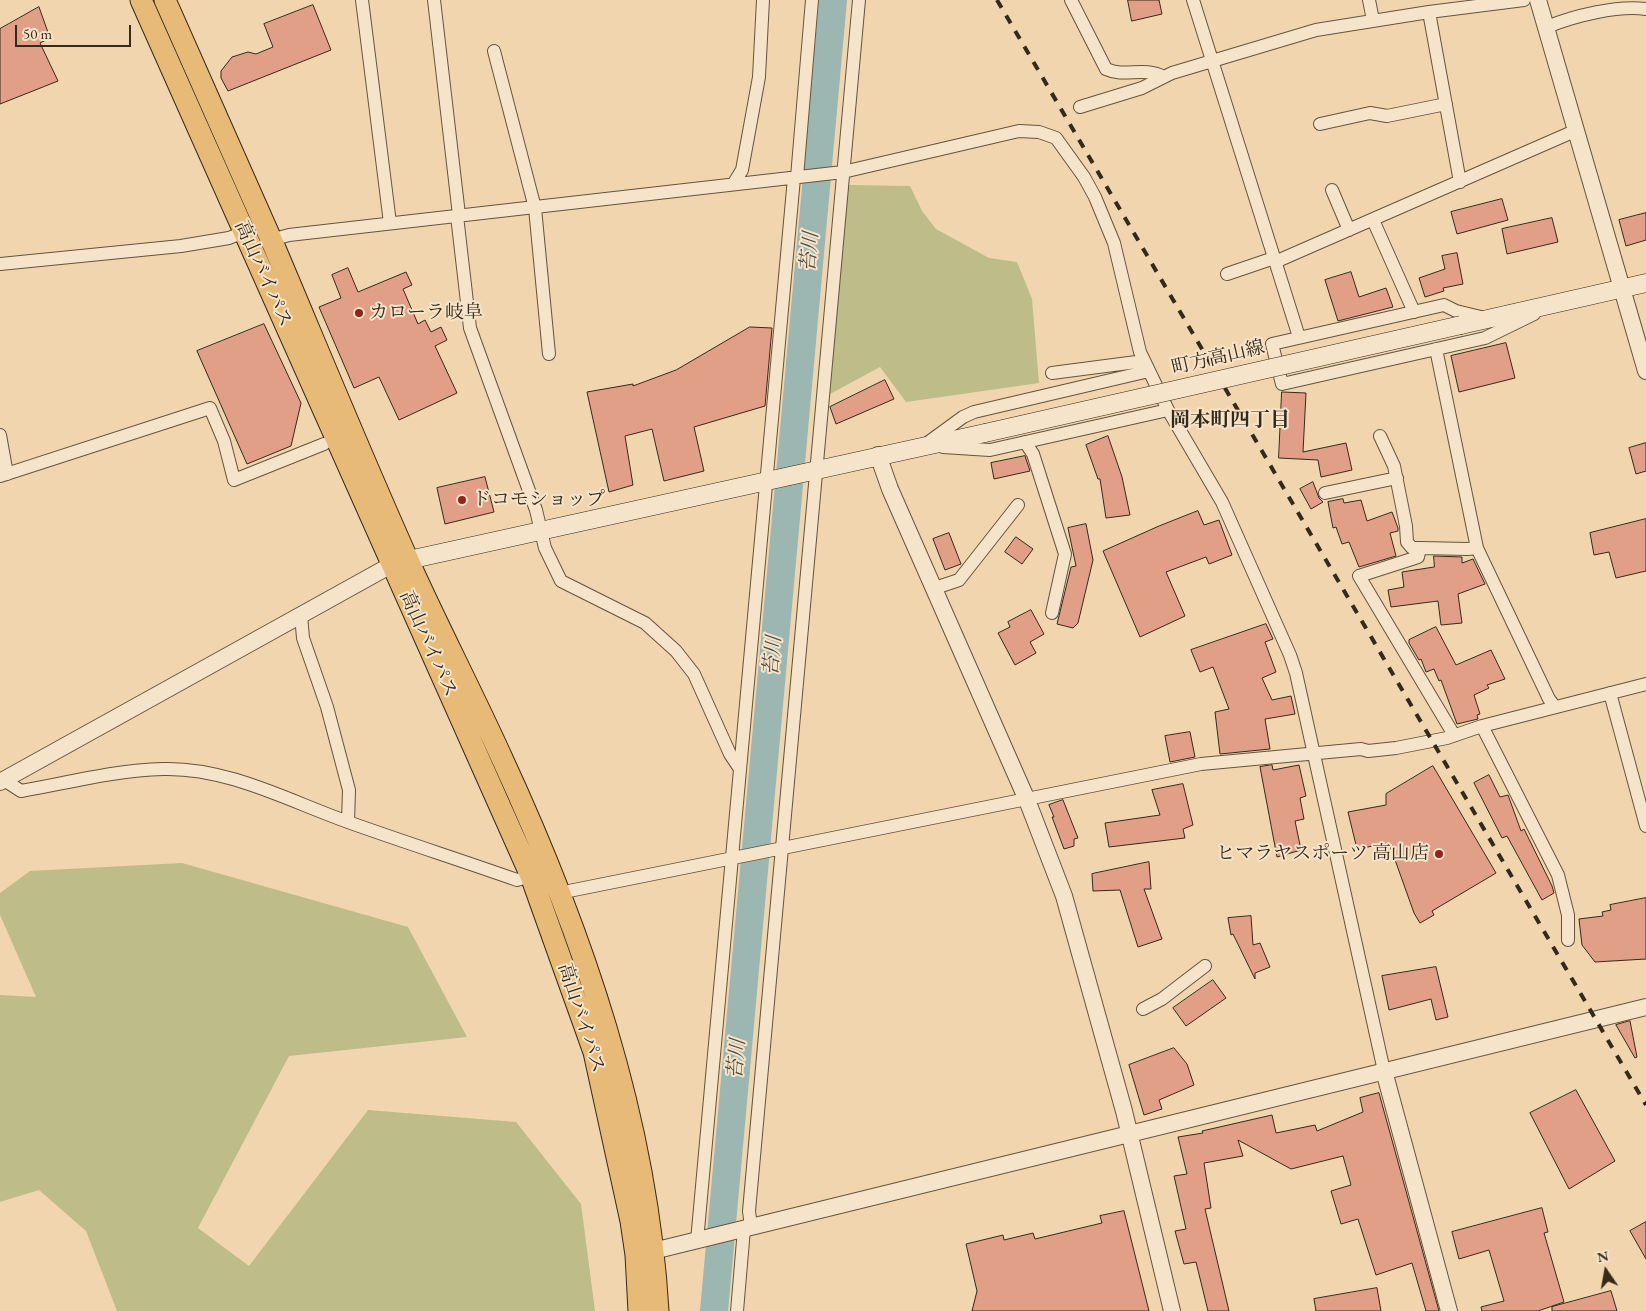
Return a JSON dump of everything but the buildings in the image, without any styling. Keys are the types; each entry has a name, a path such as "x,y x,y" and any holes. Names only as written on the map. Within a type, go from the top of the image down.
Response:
{"highway":[{"name":"高山バイパス","path":"141,0 244,232 400,561 503,759 559,893 608,1029 629,1114 646,1253 639,1311"},
{"name":"高山バイパス","path":"165,0 271,240 400,561 531,876 594,1052 646,1253 658,1311"}],"main road":[{"path":"1489,319 1646,284"},
{"name":"町方高山線","path":"814,470 1489,319"},
{"path":"400,561 814,470"}],"street":[{"path":"362,0 390,224"},
{"path":"434,0 470,328 536,510 545,548 561,581 645,623 686,663 694,674 730,754 740,769"},
{"path":"734,183 742,170 759,77 763,0"},
{"path":"699,1240 734,857 740,769 769,479 812,0"},
{"path":"737,1311 749,1211 778,848 859,0"},
{"path":"1071,0 1106,69 1123,74 1152,71 1164,77"},
{"path":"1193,0 1299,337"},
{"path":"1369,0 1373,20"},
{"path":"1080,107 1142,88 1164,77 1212,61 1316,30 1373,20 1524,0"},
{"path":"1538,0 1646,371"},
{"path":"1547,26 1560,21 1631,7 1646,8"},
{"path":"1429,12 1460,182"},
{"path":"494,51 534,208 549,354"},
{"path":"1320,124 1370,113 1387,116 1446,104"},
{"path":"1227,274 1275,260 1349,230 1577,130"},
{"path":"271,240 289,235 458,215 534,208 734,183 841,173 1019,131 1039,132 1056,138 1084,177 1105,220 1122,269 1136,337 1146,366 1168,410 1222,502 1290,655 1296,673 1384,1071 1449,1311"},
{"path":"1332,190 1349,230"},
{"path":"1373,220 1414,312"},
{"path":"0,264 181,246 229,238 244,232"},
{"path":"1489,319 1456,311 1444,305 1272,344 1282,384 1485,338 1552,305"},
{"path":"1436,349 1477,548 1549,699 1555,707"},
{"path":"1052,373 1146,366"},
{"path":"924,446 963,417 974,412 1146,366"},
{"path":"0,436 3,475 210,408 224,442 234,480 324,444"},
{"path":"924,446 990,450 1168,410"},
{"path":"1380,436 1397,478 1407,542 1412,548 1477,548"},
{"path":"1024,442 1033,454 1065,554 1052,613"},
{"path":"878,456 890,489 1027,800 1064,896 1129,1135 1172,1311"},
{"path":"1325,493 1397,478"},
{"path":"935,588 959,580 1018,504"},
{"path":"1420,548 1418,557 1359,576 1454,735"},
{"path":"2,781 400,561"},
{"path":"301,615 303,638 326,707 349,790 348,822"},
{"path":"559,893 1201,764 1361,749 1368,751 1396,748 1454,735 1482,726 1646,684"},
{"path":"1610,693 1646,826"},
{"path":"1482,726 1558,875 1568,914 1568,940"},
{"path":"2,781 21,791 140,770 184,770 242,782 348,822 517,880 531,876"},
{"path":"1143,1009 1162,999 1205,966"},
{"path":"646,1253 1646,1007"}],"shaded area":[{"path":"848,185 910,186 922,211 936,229 989,258 1017,262 1032,299 1039,383 906,402 880,367 830,394"},
{"path":"182,863 408,927 467,1037 289,1056 198,1228 249,1266 368,1110 516,1122 581,1204 595,1311 117,1311 86,1231 39,1190 0,1202 0,995 36,997 0,915 0,893 30,871"}],"waterway":[{"name":"苔川","path":"714,1311 833,0"}],"railway":[{"path":"997,0 1646,1105"}],"place":[{"name":"カローラ岐阜","path":"359,313"},
{"name":"ドコモショップ","path":"462,500"},
{"name":"ヒマラヤスポーツ 高山店","path":"1439,854"}],"district":[{"name":"岡本町四丁目","path":"1230,421"}]}
